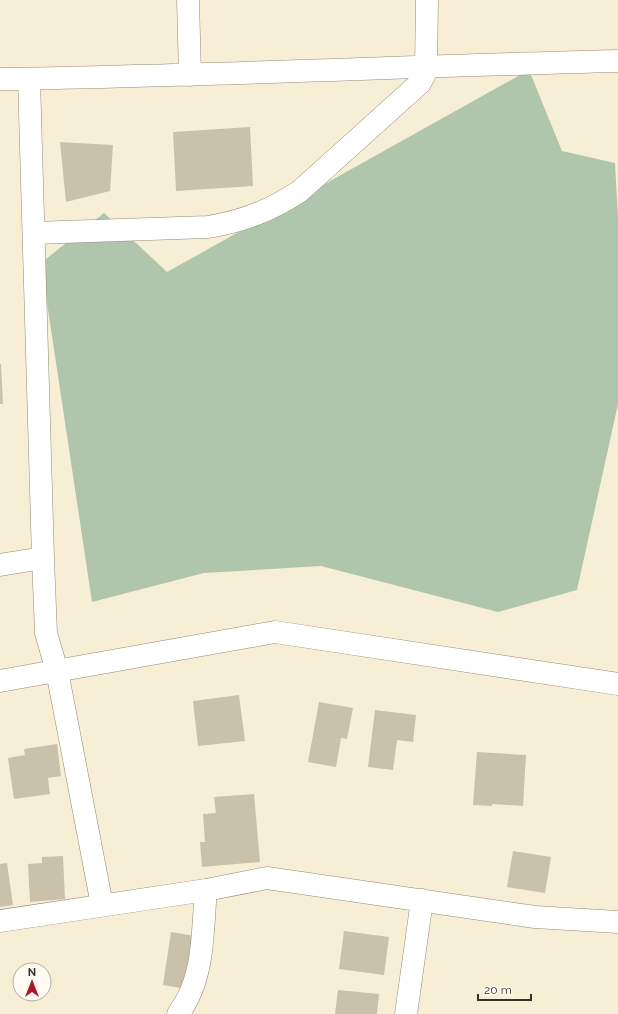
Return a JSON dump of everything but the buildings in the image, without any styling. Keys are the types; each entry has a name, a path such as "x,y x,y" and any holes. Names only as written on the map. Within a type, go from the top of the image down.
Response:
{"street":[{"path":"188,0 190,76"},
{"path":"34,233 208,227 242,220 267,211 284,202 300,191 416,88 424,76 426,66 427,0"},
{"path":"0,79 190,76 426,66 618,61"},
{"path":"30,79 46,633 56,671 102,905"},
{"path":"0,565 43,558"},
{"path":"0,681 275,632 618,684"},
{"path":"0,921 206,890 267,878 535,917 618,922"},
{"path":"178,1014 190,996 198,974 206,890"},
{"path":"406,1014 422,900"}],"green space":[{"path":"529,70 562,151 615,163 618,218 618,404 577,590 498,612 321,566 204,573 92,602 41,263 104,213 167,272"}]}
